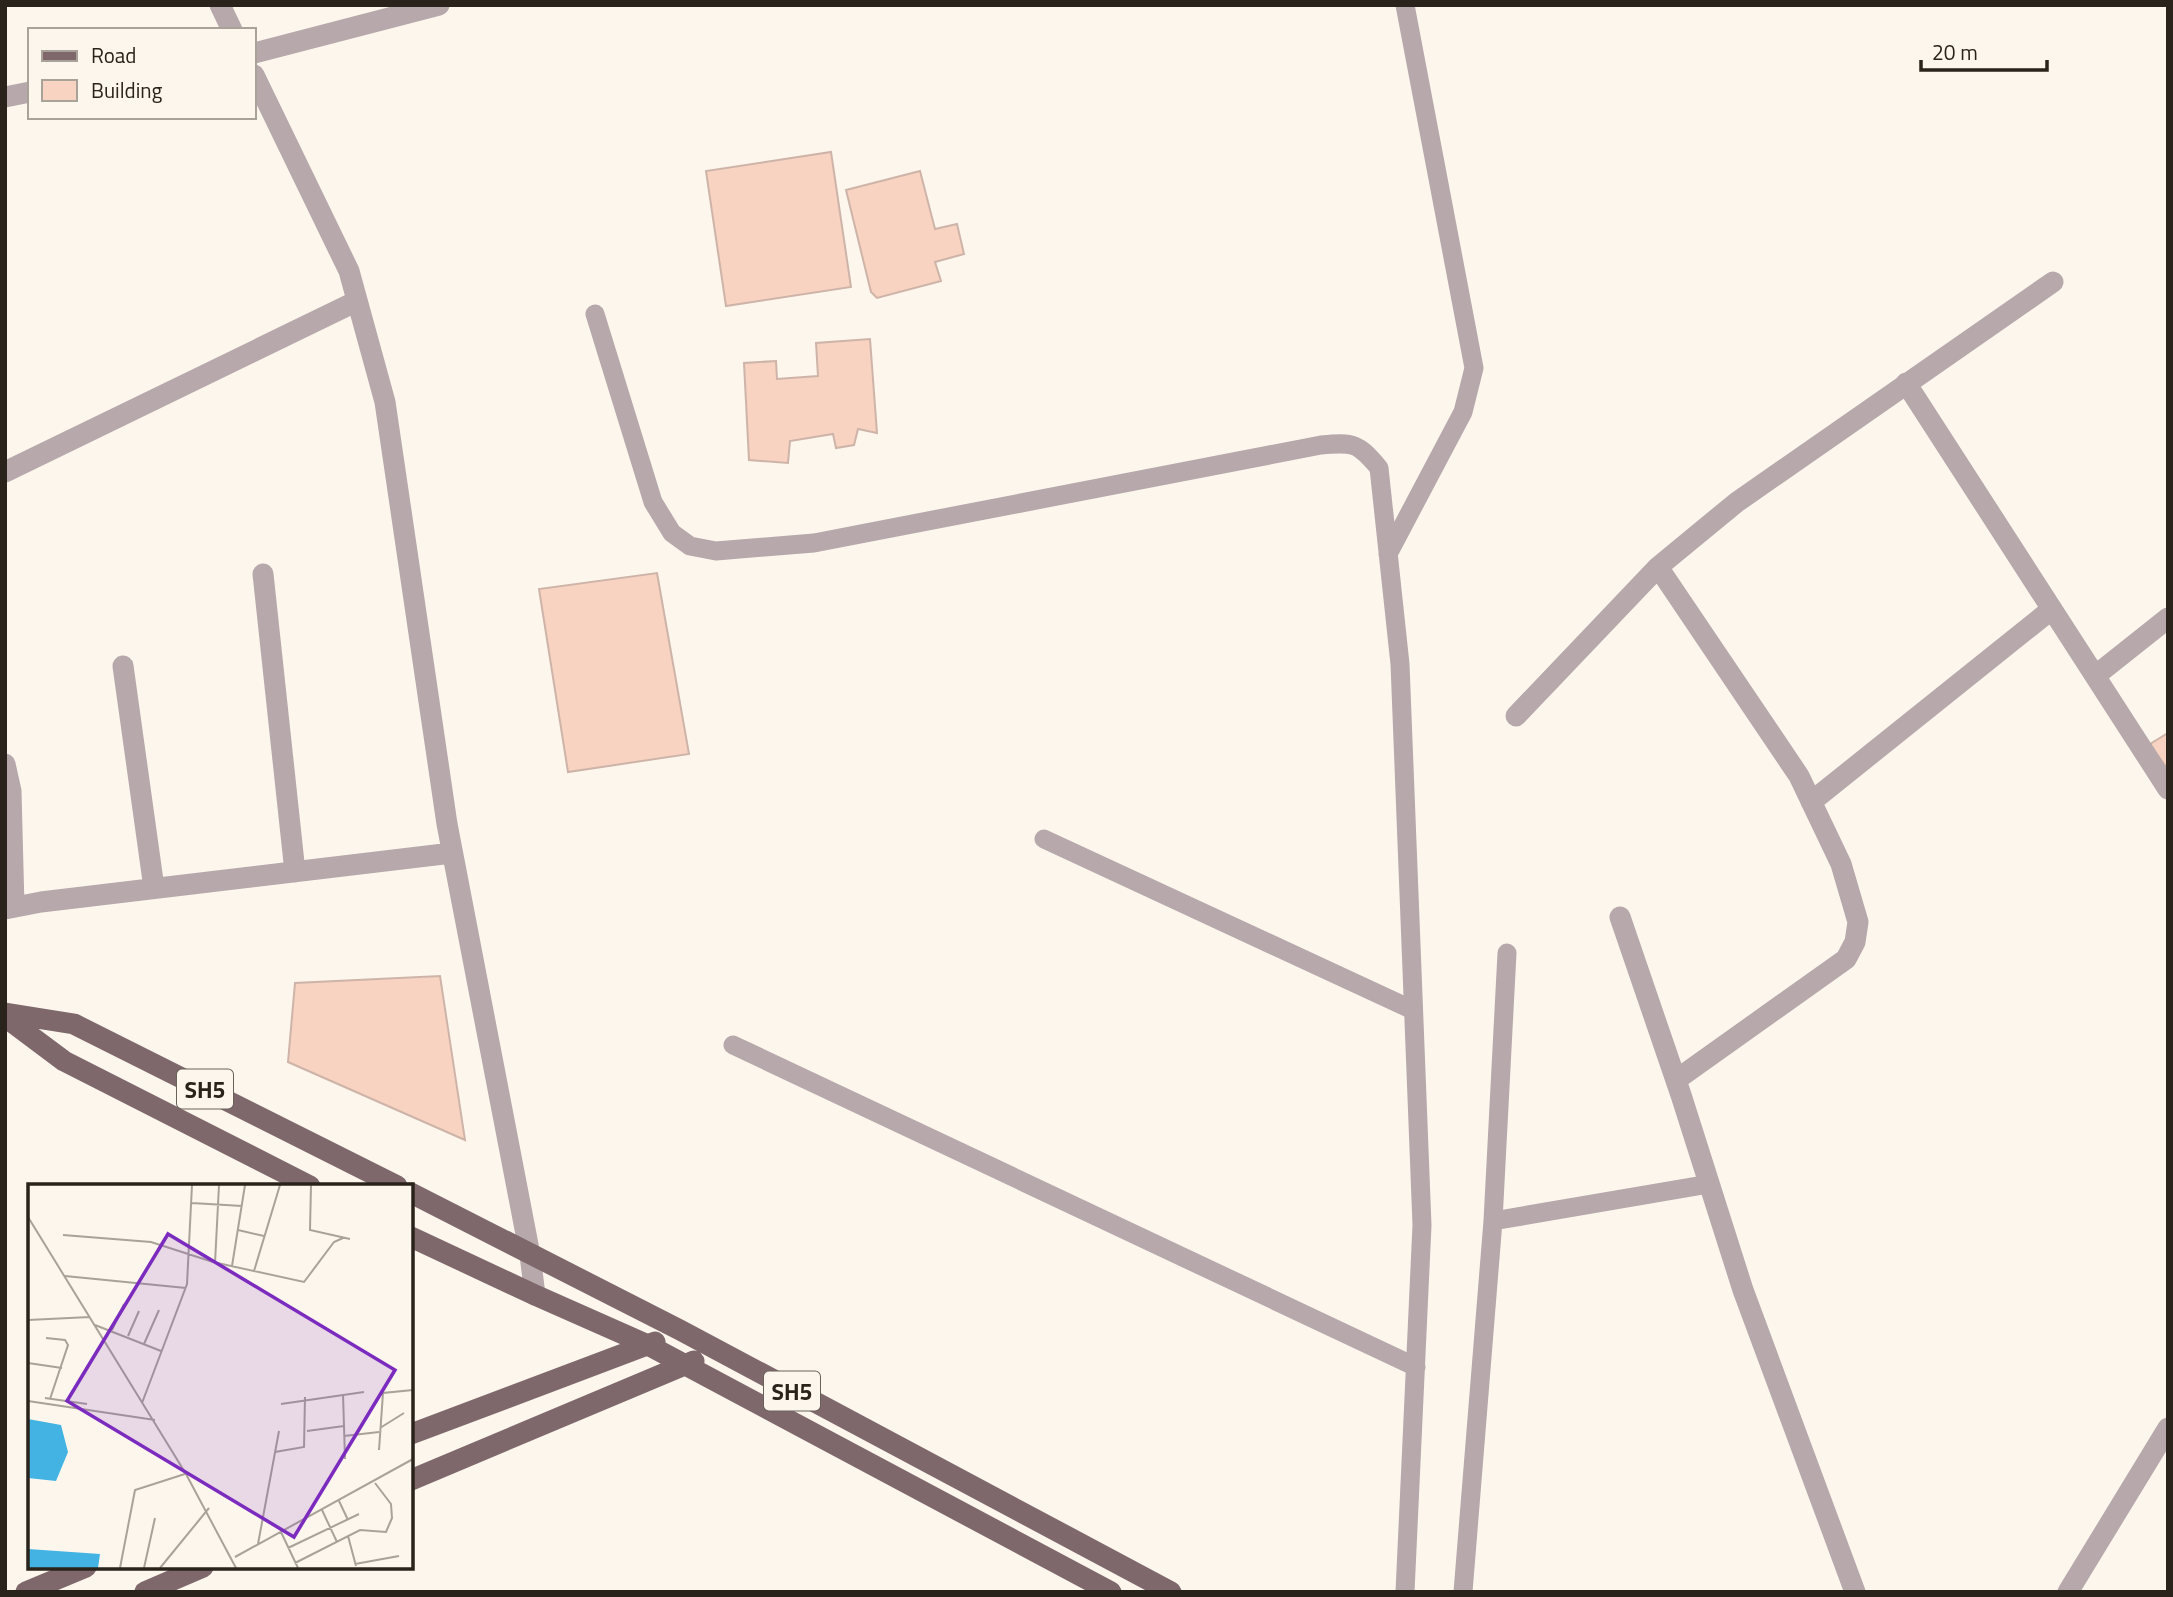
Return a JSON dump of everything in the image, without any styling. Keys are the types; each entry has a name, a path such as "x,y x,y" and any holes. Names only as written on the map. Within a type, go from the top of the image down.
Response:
{"main road":[{"name":"SH5","path":"5,1015 64,1061 306,1184"},
{"name":"SH5","path":"5,1015 74,1024 393,1184"},
{"name":"SH5","path":"413,1194 680,1330 1164,1590"},
{"name":"SH5","path":"413,1238 648,1345 1111,1592"},
{"path":"413,1433 648,1345 680,1330"},
{"path":"413,1479 686,1365 714,1350"},
{"path":"26,1592 81,1569"},
{"path":"145,1592 198,1569"}],"street":[{"path":"220,5 231,28"},
{"path":"256,52 439,5"},
{"path":"256,79 349,271 385,402 452,853 530,1255 535,1295"},
{"path":"5,97 28,92"},
{"path":"1516,716 1658,567 1737,502 2053,282"},
{"path":"5,472 357,301"},
{"path":"1906,383 2168,789"},
{"path":"1658,567 1799,776 1841,864 1858,922 1855,942 1846,959 1676,1080"},
{"path":"263,574 295,872"},
{"path":"1811,802 2052,609"},
{"path":"2095,676 2168,618"},
{"path":"123,666 154,888"},
{"path":"5,764 11,791 10,908 452,853"},
{"path":"1620,917 1676,1080 1742,1290 1856,1592"},
{"path":"2068,1592 2168,1428"}],"lane":[{"path":"1388,554 1463,412 1474,368 1405,5"},
{"path":"595,314 653,502 672,533 690,545 716,551 814,543 1321,445 1347,443 1364,450 1379,468 1400,664 1422,1225 1405,1592"},
{"path":"1044,838 1413,1010"},
{"path":"1463,1592 1493,1221 1507,953"},
{"path":"733,1045 1416,1367"},
{"path":"1493,1221 1709,1184"}],"building":[{"path":"831,152 851,287 726,306 706,171"},
{"path":"920,171 935,229 957,224 964,254 935,262 941,281 877,298 871,292 846,190"},
{"path":"870,339 877,433 858,429 854,445 836,448 833,434 790,441 788,463 749,460 744,363 776,361 777,379 818,376 816,343"},
{"path":"657,573 689,754 568,772 539,589"},
{"path":"2168,733 2168,770 2150,744"},
{"path":"440,976 465,1140 288,1062 295,983"}]}
